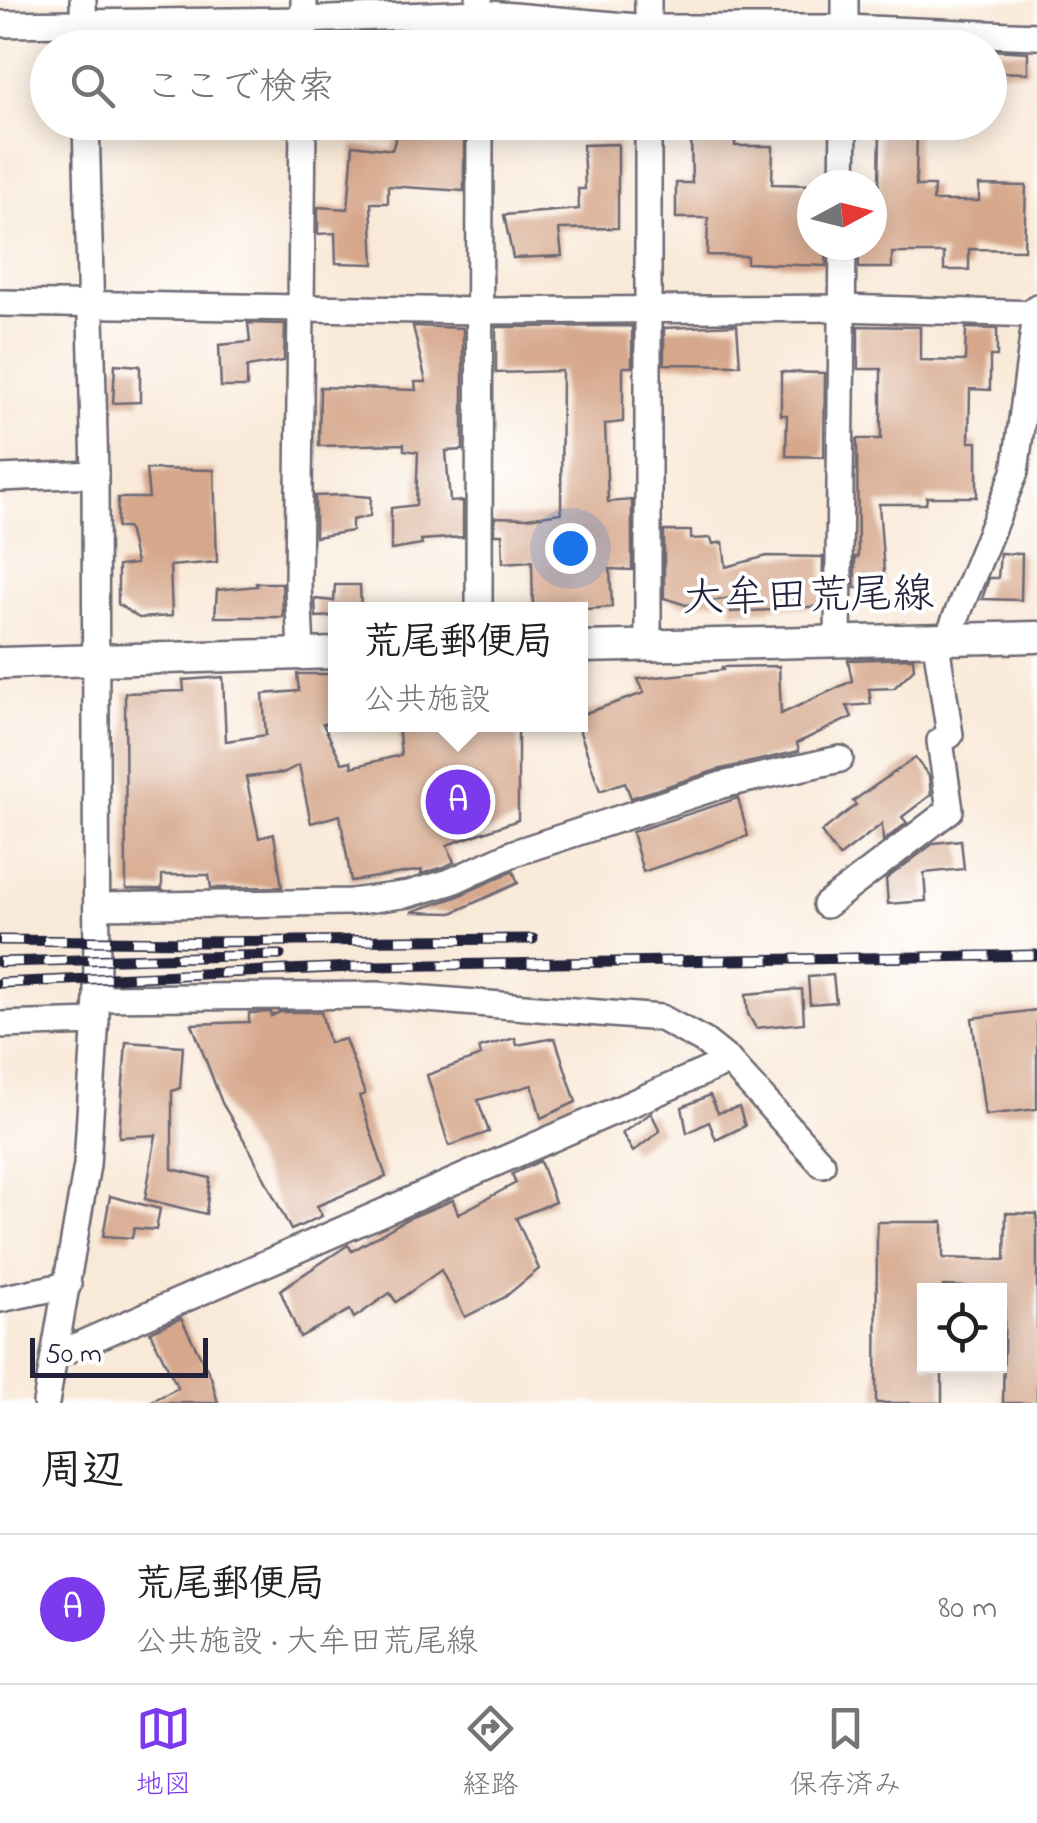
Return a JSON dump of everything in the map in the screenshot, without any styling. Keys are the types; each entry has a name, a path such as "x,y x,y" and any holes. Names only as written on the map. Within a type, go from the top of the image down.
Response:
{"main road":[{"name":"大牟田荒尾線","path":"588,647 1037,637"},
{"path":"0,663 328,652"}],"street":[{"path":"648,0 648,30"},
{"path":"845,0 845,30"},
{"path":"0,24 479,6 606,30"},
{"path":"1007,36 1037,36"},
{"path":"46,1403 87,1165 97,1010 95,474 86,140"},
{"path":"301,653 298,584 303,140"},
{"path":"478,602 480,140"},
{"path":"648,140 648,644"},
{"path":"844,140 844,170"},
{"path":"838,640 843,260"},
{"path":"0,303 482,311 842,308 1037,312 1015,472 941,637 950,735 940,741 950,810 826,905"},
{"path":"0,478 95,474"},
{"path":"97,906 351,902 409,894 450,882 514,853 722,785 840,759"},
{"path":"0,1025 97,1010 377,995 661,1018 704,1041 729,1062 822,1164"},
{"path":"56,1355 729,1062"},
{"path":"0,1300 68,1285"}],"building":[{"path":"1007,51 1028,52 1028,73 1007,72"},
{"path":"395,140 464,140 464,191 388,186 388,203 371,203 374,264 336,263 335,233 318,234 318,207 348,209 353,145 392,150"},
{"path":"691,140 735,140 735,146 773,146 772,184 797,185 797,260 826,260 826,266 747,263 747,256 707,255 708,218 676,218 676,183 692,183"},
{"path":"880,140 917,140 916,186 934,186 933,201 979,201 979,185 1026,186 1024,250 969,249 969,270 944,270 944,253 892,253 892,268 859,268 859,260 887,260 887,170 879,170"},
{"path":"618,144 618,228 559,229 562,256 513,258 504,215 579,209 578,189 585,189 583,145"},
{"path":"248,323 285,324 284,361 247,367 247,387 221,387 219,345 250,342"},
{"path":"737,325 740,365 664,364 664,328"},
{"path":"413,326 463,328 463,450 446,451 450,502 463,501 463,537 421,540 422,545 391,550 391,508 416,505 418,452 404,450 404,444 319,446 320,387 416,390 415,382 426,382"},
{"path":"632,326 632,367 623,367 623,422 605,424 608,502 632,500 632,570 610,569 612,607 588,609 588,602 533,602 532,561 503,563 502,534 495,534 495,517 561,513 562,371 496,373 496,327"},
{"path":"858,326 920,327 920,360 965,361 966,328 997,329 997,356 990,356 990,390 970,389 969,442 977,442 977,497 927,497 926,504 879,504 885,587 855,588 857,439 881,439 881,369 858,369"},
{"path":"115,364 140,366 140,402 113,403"},
{"path":"781,372 825,373 824,457 786,456 787,415 781,415"},
{"path":"146,469 214,470 217,562 170,566 172,616 139,618 118,604 118,566 136,564 128,528 117,528 118,498 149,498"},
{"path":"315,496 371,497 370,516 352,520 352,531 315,537"},
{"path":"664,531 691,531 691,539 723,542 726,567 767,556 823,557 822,607 731,612 731,598 686,605 664,598"},
{"path":"1000,553 1022,554 1021,600 982,599 989,578 998,578"},
{"path":"256,583 282,583 283,617 215,617 217,590 257,586"},
{"path":"335,585 360,585 361,602 328,602 328,616 316,617 315,599 334,601"},
{"path":"913,658 914,669 894,688 869,689 871,704 847,706 852,717 797,743 799,751 717,770 631,798 625,782 600,791 580,732 588,732 588,712 644,693 638,679 723,670 722,667 779,666 781,714 852,681 848,660"},
{"path":"297,674 328,674 328,723 323,724 342,763 351,761 352,767 401,755 399,732 518,732 518,820 447,845 454,862 444,867 421,874 422,870 351,881 340,815 311,823 299,765 283,773 246,777 259,838 274,834 282,887 211,888 209,875 162,875 162,889 126,889 125,693 184,691 183,680 223,677 226,741 266,735 263,694 299,691"},
{"path":"915,758 929,776 931,795 902,817 907,823 883,841 882,824 839,857 821,832 856,805 853,801"},
{"path":"738,798 748,836 643,872 632,832"},
{"path":"961,840 964,869 924,873 926,901 888,904 886,879 934,843"},
{"path":"513,871 518,883 452,913 411,912 456,897"},
{"path":"833,975 836,1002 810,1004 808,977"},
{"path":"802,989 804,1023 756,1028 748,1014 746,994"},
{"path":"1037,1010 1037,1109 985,1115 972,1018"},
{"path":"271,1012 271,1016 280,1012 321,1012 329,1043 345,1039 365,1094 359,1096 386,1177 317,1206 322,1216 291,1230 222,1103 192,1024 249,1022 249,1013"},
{"path":"515,1038 517,1045 555,1038 576,1102 541,1118 532,1085 478,1100 489,1132 449,1146 427,1075 481,1056 479,1048"},
{"path":"126,1042 183,1046 180,1088 172,1091 172,1169 210,1178 206,1214 145,1199 156,1135 119,1137"},
{"path":"710,1095 718,1113 739,1107 745,1126 716,1140 709,1122 687,1133 682,1107"},
{"path":"651,1113 660,1131 633,1152 622,1133"},
{"path":"540,1161 555,1202 516,1218 539,1269 505,1297 465,1317 441,1270 396,1302 390,1293 354,1318 350,1310 300,1337 280,1290 348,1245 352,1251 407,1219 453,1200 458,1214 516,1183 512,1174"},
{"path":"110,1196 160,1209 156,1230 134,1228 132,1238 103,1236"},
{"path":"1006,1213 1037,1214 1037,1403 1003,1403 1007,1283 917,1283 917,1373 942,1373 942,1403 876,1403 877,1222 943,1222 943,1258 1005,1260"},
{"path":"181,1318 211,1377 218,1403 148,1403 178,1388 150,1332"}],"railway":[{"path":"0,940 533,939"},
{"path":"0,962 280,955"},
{"path":"0,983 375,966 1037,955"}],"place":[{"name":"荒尾郵便局","path":"458,802"}]}
